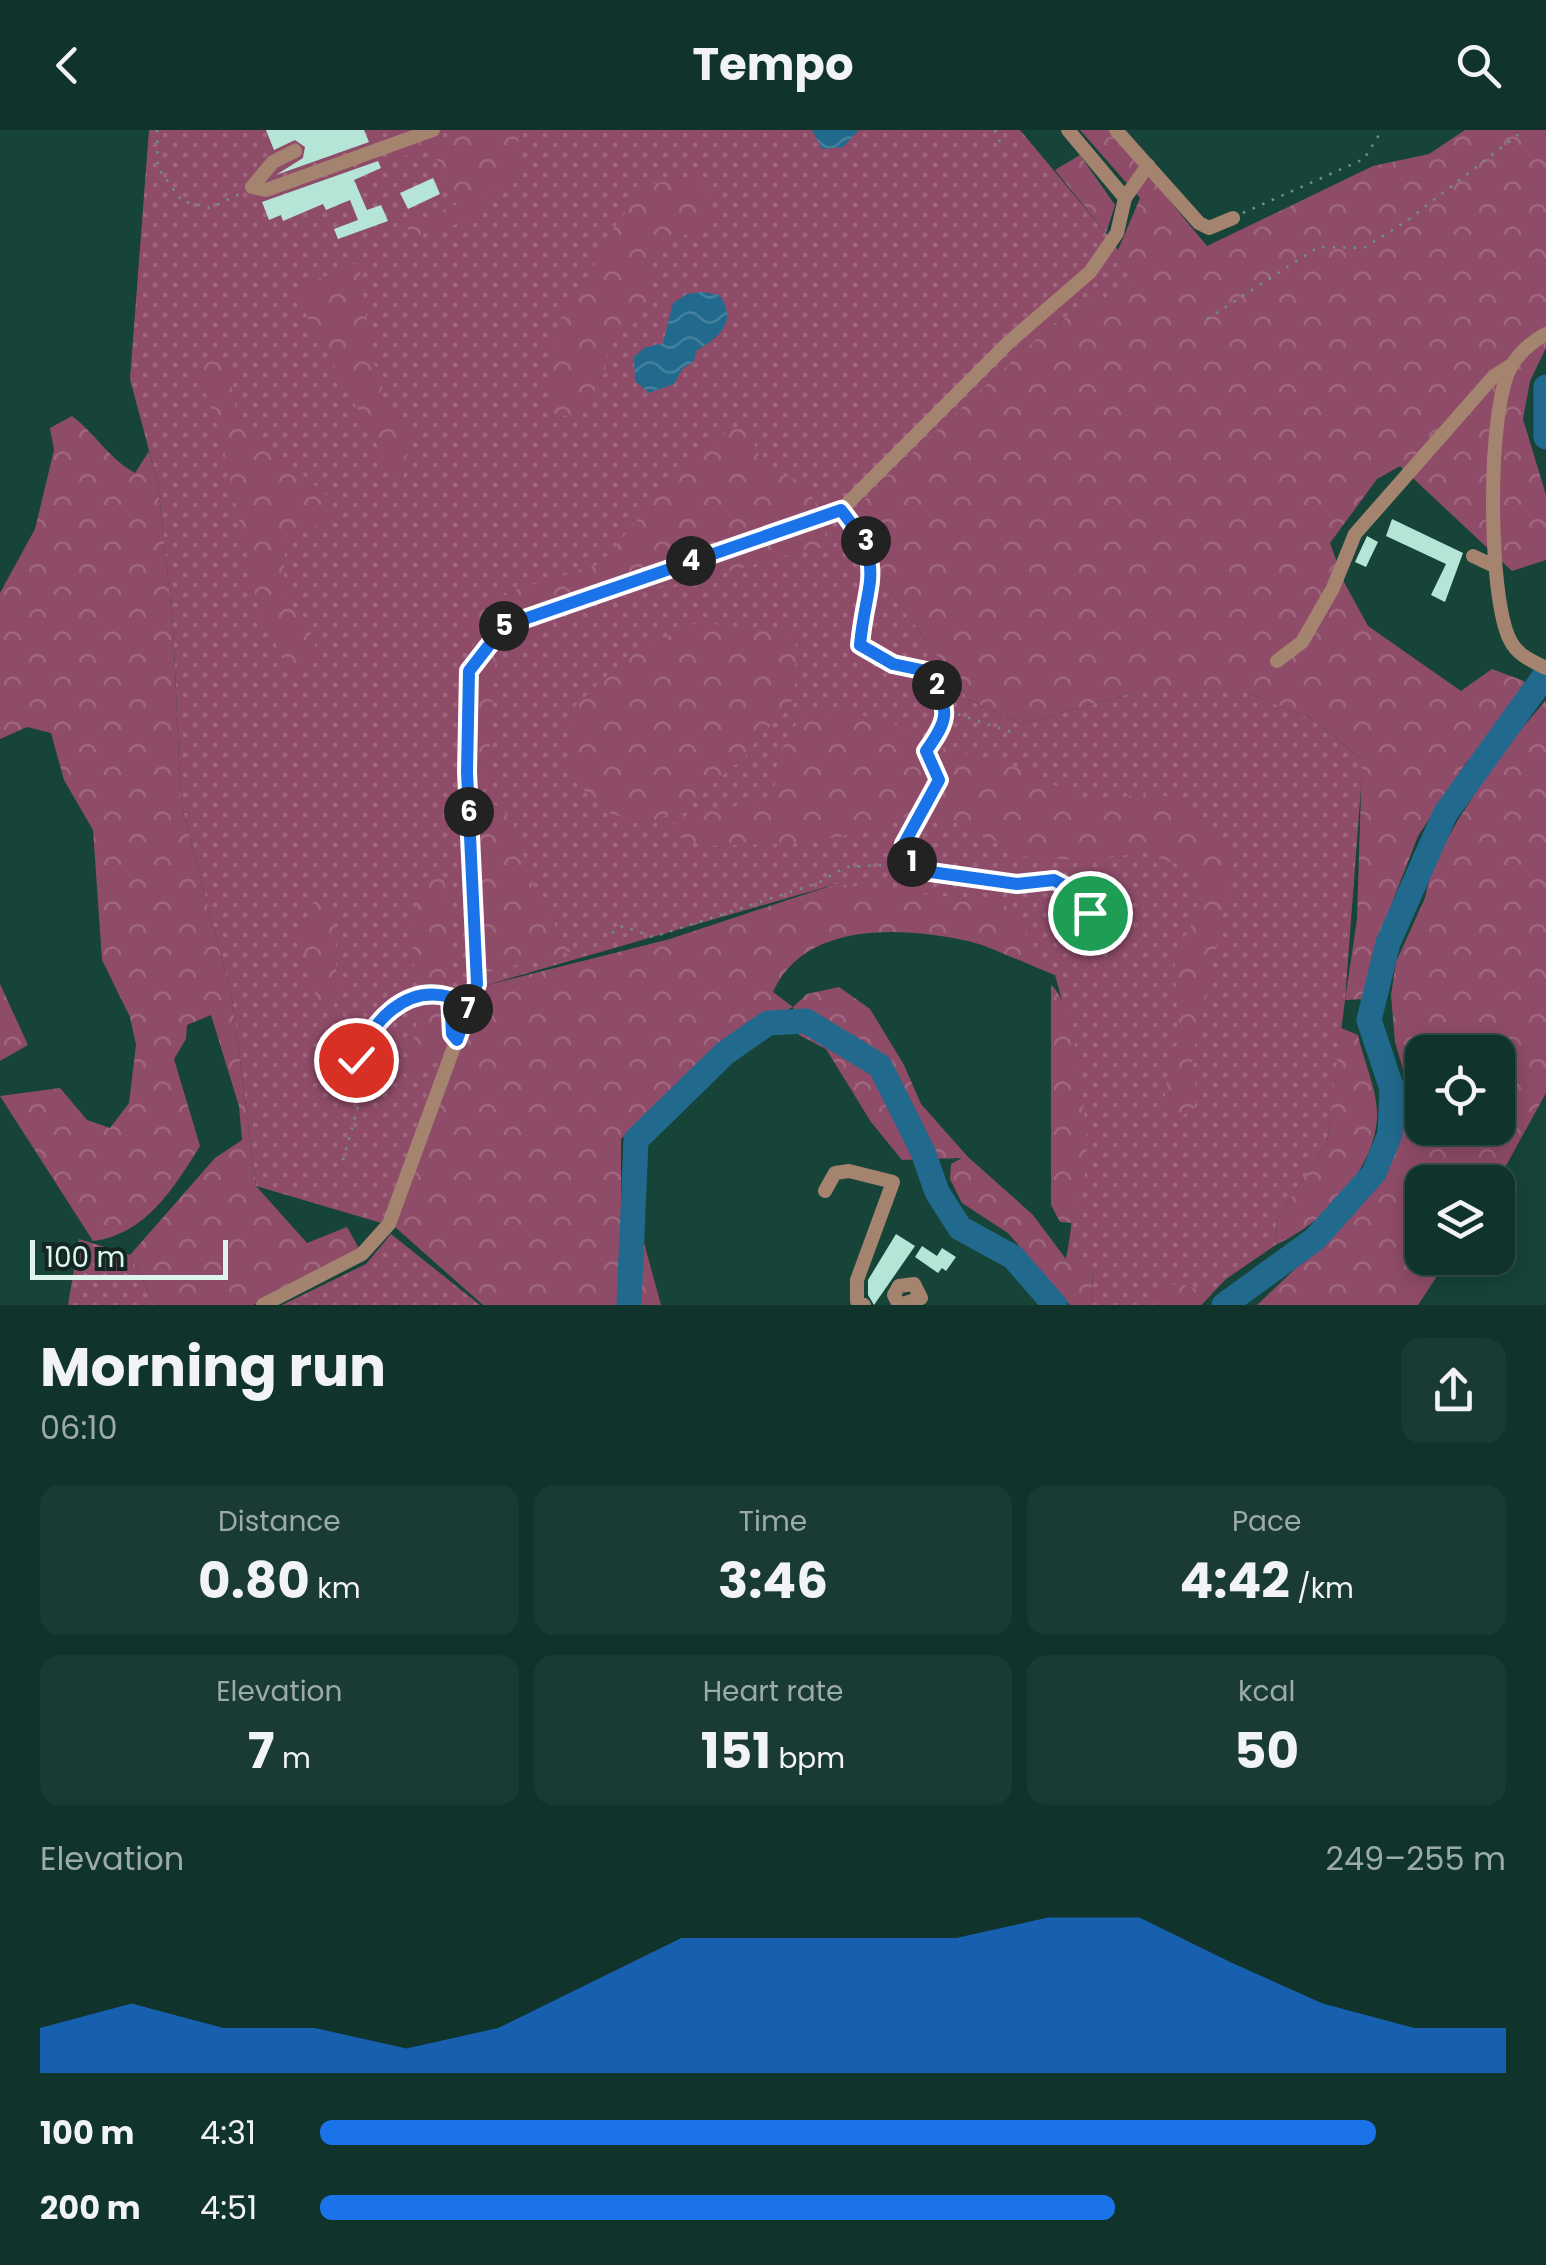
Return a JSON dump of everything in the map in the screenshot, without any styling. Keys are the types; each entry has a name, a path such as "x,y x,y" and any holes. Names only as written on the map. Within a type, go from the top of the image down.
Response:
{"lane":[{"path":"295,151 273,162 252,187 266,190 433,130"},
{"path":"1068,130 1125,198"},
{"path":"1116,130 1199,222 1209,228 1232,218"},
{"path":"263,1305 362,1254 389,1224 477,984 467,772 469,671 504,626 841,510 1009,342 1090,272 1117,232 1125,198 1148,165"},
{"path":"1278,661 1302,642 1333,588 1355,534 1493,377 1546,334"},
{"path":"1510,366 1493,457 1494,566 1508,637 1518,652 1541,665"},
{"path":"1473,556 1494,566"},
{"path":"825,1191 835,1173 849,1171 893,1182 857,1280 857,1301 864,1305"}],"path":[{"path":"156,130 158,168 182,202 210,208 252,187"},
{"path":"995,130 1000,142"},
{"path":"1232,218 1364,159 1382,130"},
{"path":"1207,319 1318,247 1364,248 1408,220 1524,130"},
{"path":"841,510 866,540 872,567 860,645 893,664 931,672 946,708 947,718 926,751 939,780 904,844 916,870"},
{"path":"946,708 951,714 1018,734"},
{"path":"612,932 623,926 653,937 818,883 846,867 879,865 1017,884 1054,880 1067,887 1090,913"},
{"path":"343,1160 360,1100 356,1060 371,1025 421,994 438,994 450,997 452,1034 457,1040"}],"green space":[{"path":"149,130 1020,130 1106,233 1140,281 1053,324 842,524 969,700 1022,724 1134,692 1245,692 1313,719 1363,761 1345,1000 1327,1143 1276,1221 1277,1244 1226,1279 1201,1305 1091,1305 1093,1270 1066,1259 1074,1192 1076,1116 1069,1041 1055,975 836,884 483,986 395,1227 256,1186 232,998 181,803 173,625 158,484 130,379"},
{"path":"470,130 516,130 523,164 516,175 500,182 473,213 456,224 412,237 407,226 457,204 431,148 402,157 398,149 436,135 447,142"},
{"path":"1080,130 1111,130 1207,246 1373,166 1429,154 1465,130 1546,130 1546,348 1530,381 1523,419 1546,495 1546,560 1512,571 1400,466 1377,479 1330,543 1344,582 1368,626 1461,691 1492,669 1524,681 1526,692 1466,763 1418,836 1380,934 1365,999 1345,1000 1357,919 1362,760 1313,719 1245,692 1134,692 1022,724 969,700 842,524 884,479 1053,324 1139,281 1118,250 1140,198"},
{"path":"1080,155 1115,205 1106,233 1055,170"},
{"path":"690,177 706,191 714,222 664,244 651,263 647,302 639,318 607,349 605,372 579,419 549,412 550,355 563,312 579,296 612,230 647,185"},
{"path":"359,262 372,360 384,383 376,401 409,432 402,491 293,290"},
{"path":"218,360 228,372 239,420 331,499 332,522 287,533 286,591 296,615 317,639 310,666 294,671 286,667 257,603 222,441 201,379 206,361"},
{"path":"72,416 135,473 149,451 158,484 173,625 181,803 232,998 256,1186 307,1243 347,1227 360,1250 254,1305 155,1305 130,1255 215,1158 242,1140 239,1106 211,1015 187,1025 186,1039 174,1059 200,1146 156,1207 128,1230 111,1237 93,1241 0,1096 60,1088 87,1120 110,1128 129,1103 136,1045 130,1017 102,960 93,830 64,780 51,733 27,727 0,739 0,593 35,529 54,450 50,428"},
{"path":"747,426 764,467 795,479 810,494 829,546 568,612 513,636 496,651 486,797 512,820 538,900 573,951 481,974 473,613 502,594 600,564 676,475 732,428"},
{"path":"699,622 796,634 795,695 782,717 758,736 745,757 681,809 653,821 612,815 579,786 569,762 575,706 631,653"},
{"path":"1546,700 1546,1093 1506,1165 1405,1165 1405,1275 1438,1275 1418,1305 1257,1305 1338,1228 1382,1177 1405,1113 1405,1145 1515,1145 1515,1035 1405,1035 1405,1076 1395,1042 1391,995 1396,962 1425,898 1432,866 1501,753"},
{"path":"849,712 898,725 921,742 1022,769 1089,802 1156,792 1190,808 1215,829 1234,862 1190,1071 1199,1093 1193,1110 1178,1118 1163,1107 1171,1054 1179,1041 1174,956 1200,910 1197,872 1144,852 1090,861 1020,856 963,822 905,815 876,829 806,843 703,846 675,835 673,825 687,815 769,800 777,778 777,758 802,713"},
{"path":"442,871 450,909 452,981 442,987 418,989 412,945 417,899 431,873"},
{"path":"836,884 1004,903 1055,975 968,941 915,933 858,934 808,952 788,969 773,992 793,1007 723,1048 621,1139 621,1305 483,1305 395,1227 483,986 670,939"},
{"path":"318,894 335,910 337,994 333,1009 317,1004 306,955 297,937"},
{"path":"0,984 28,1045 0,1061"},
{"path":"1051,985 1067,1014 1084,1115 1087,1161 1073,1223 1060,1222 1051,1205"},
{"path":"839,987 870,1009 904,1065 921,1104 968,1157 1033,1215 1066,1259 1093,1269 1091,1305 1070,1305 1008,1233 962,1203 950,1179 951,1164 962,1158 902,1160 871,1122 826,1049 799,1035 793,1007 807,994"},
{"path":"417,1003 448,1005 435,1055 411,1077 404,1073 416,1031"},
{"path":"1341,1028 1358,1035 1376,1102 1375,1132 1369,1152 1345,1191 1312,1223 1277,1244 1276,1221 1327,1143"},
{"path":"391,1234 480,1305 282,1305 366,1264"},
{"path":"635,1238 644,1243 661,1305 641,1305"},
{"path":"79,1239 130,1255 155,1305 68,1305"},
{"path":"1177,1283 1212,1294 1201,1305 1154,1305 1160,1292"}],"water":[{"path":"812,130 859,130 843,147 822,149"},
{"path":"687,294 719,295 725,305 723,328 696,351 694,361 682,369 674,384 649,393 635,381 634,357 644,348 663,343 673,303"}],"building":[{"path":"266,130 364,130 369,142 276,175 303,158 305,147 295,140 274,150"},
{"path":"378,161 381,168 354,180 367,210 381,205 388,221 338,239 334,229 358,220 350,200 326,210 323,204 283,221 281,215 269,220 262,202"},
{"path":"433,178 440,194 408,209 400,193"},
{"path":"1392,519 1463,553 1445,602 1431,595 1446,564 1386,536"},
{"path":"1367,536 1378,542 1366,567 1355,562"},
{"path":"896,1234 915,1246 874,1305 868,1295 868,1280"},
{"path":"922,1246 937,1256 942,1248 956,1257 946,1271 942,1268 938,1273 915,1257"}],"waterway":[{"path":"1546,387 1546,437"},
{"path":"1224,1305 1315,1239 1374,1173 1390,1134 1392,1089 1369,1020 1388,943 1445,814 1546,674"},
{"path":"629,1305 636,1140 725,1053 768,1023 806,1021 880,1066 923,1152 937,1192 960,1228 1013,1257 1055,1305"}],"route":[{"path":"356,1060 371,1025 421,994 450,997 454,1009 452,1034 457,1040 477,984 467,772 469,671 504,626 841,510 866,540 872,567 860,645 893,664 931,672 946,708 947,718 926,751 939,780 904,844 916,870 951,878 1017,884 1054,880 1067,887 1090,913"}]}
